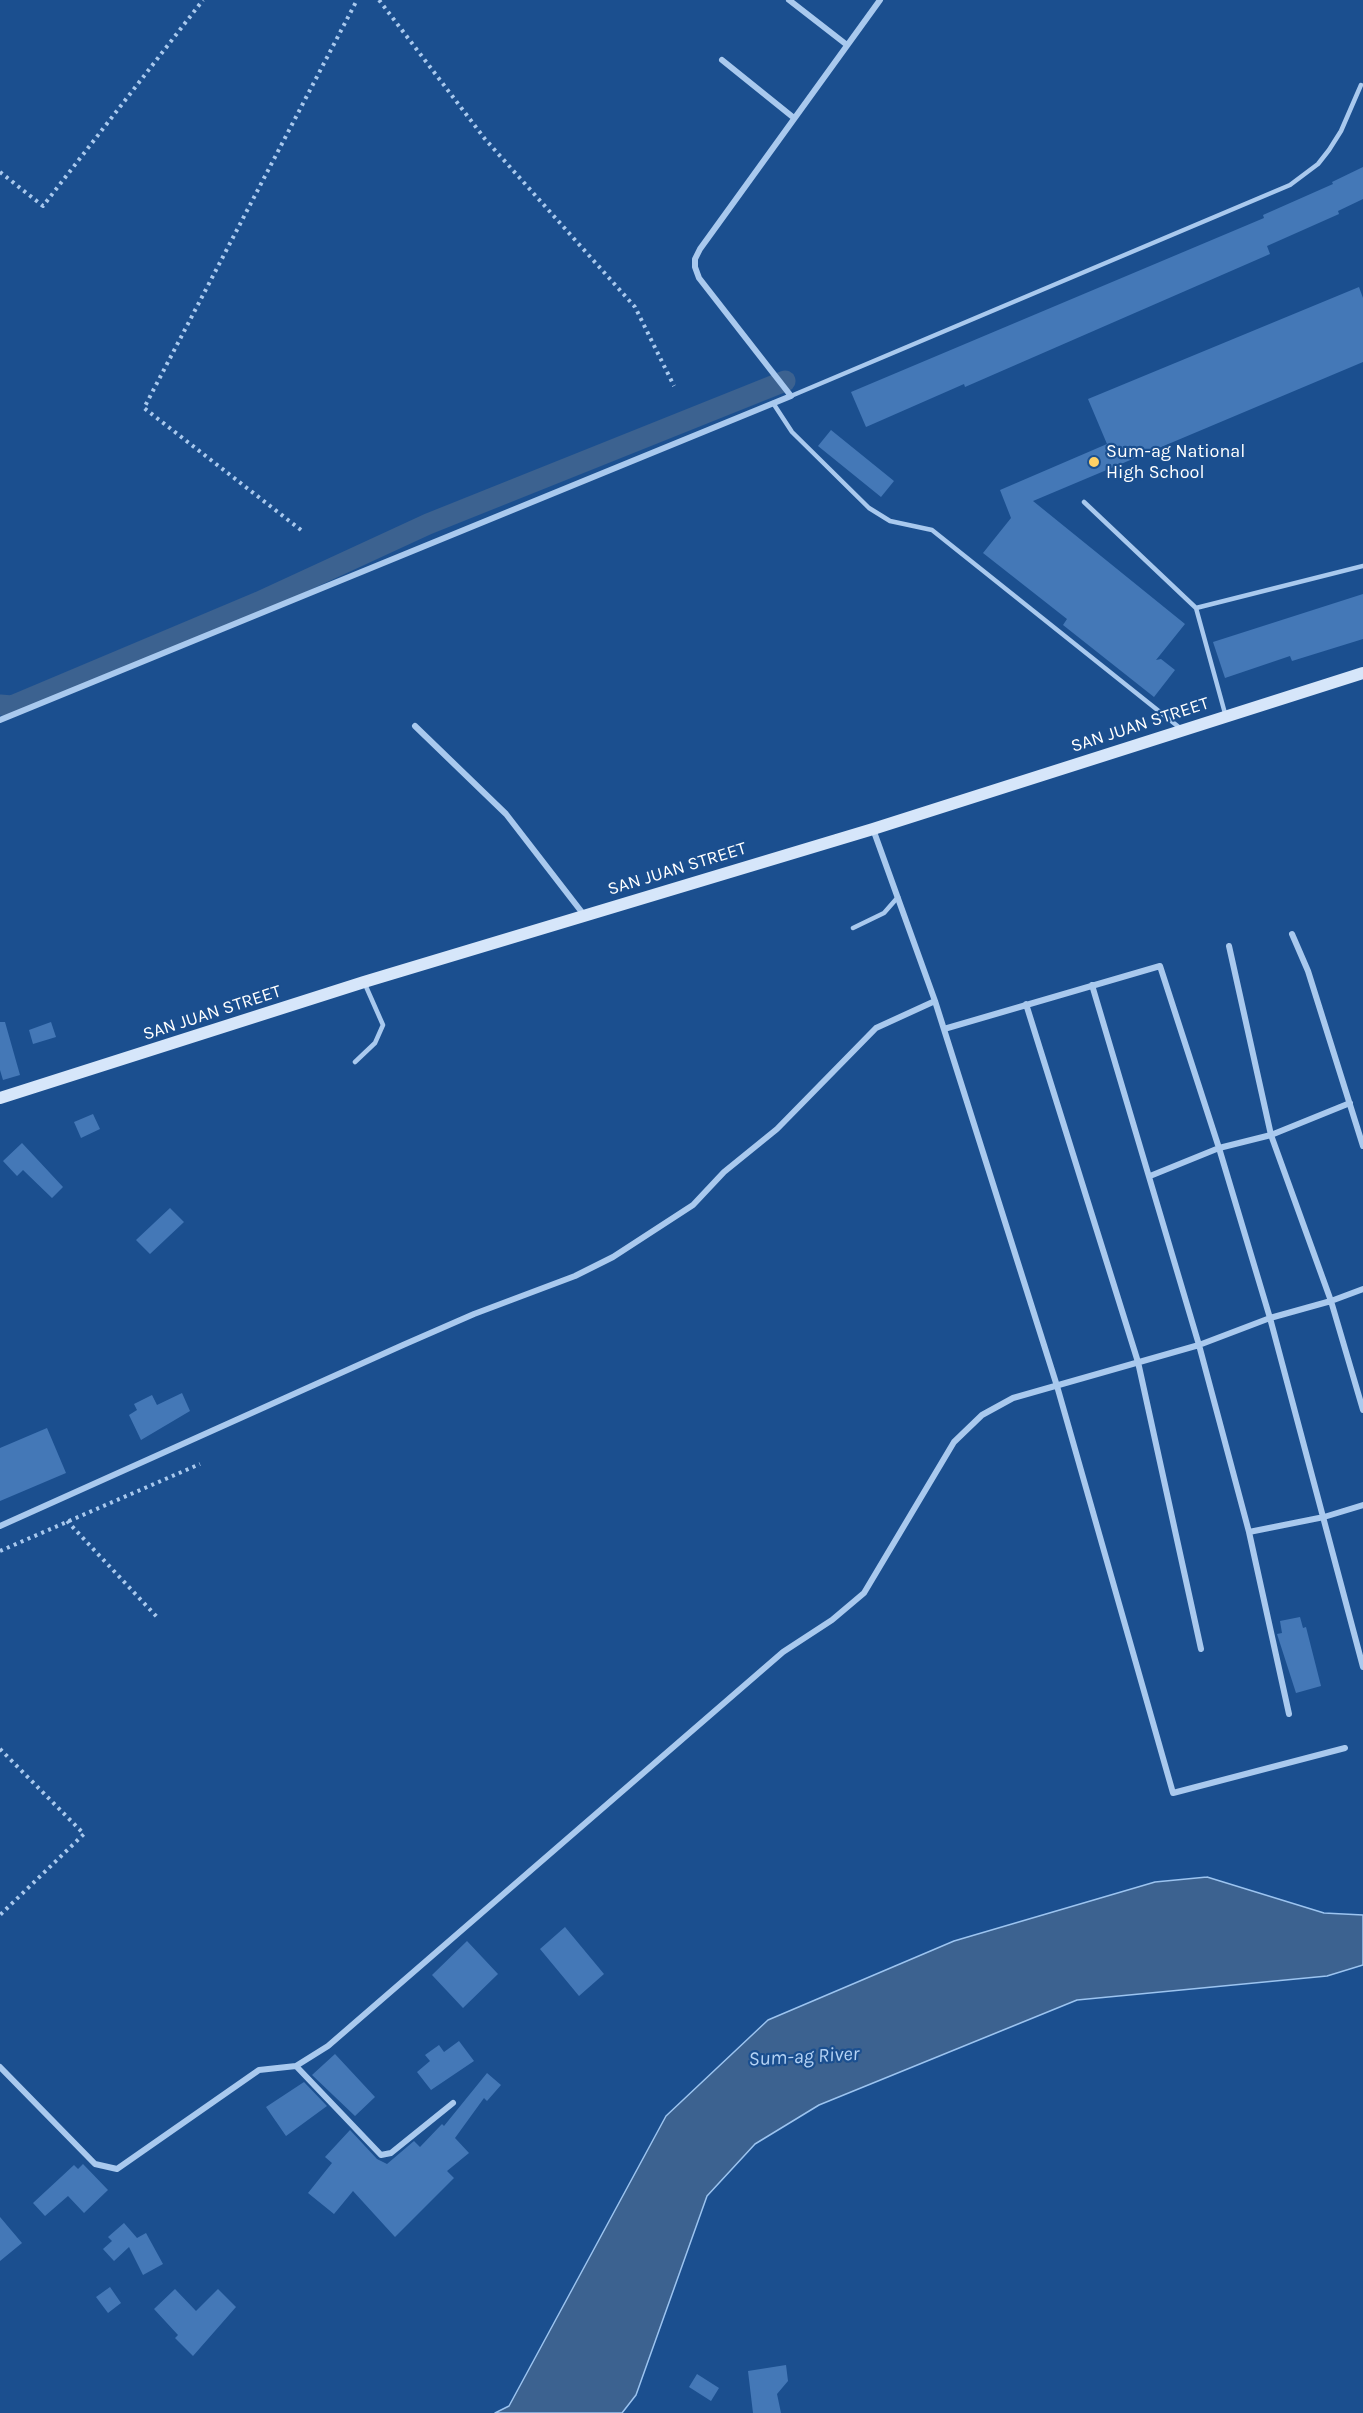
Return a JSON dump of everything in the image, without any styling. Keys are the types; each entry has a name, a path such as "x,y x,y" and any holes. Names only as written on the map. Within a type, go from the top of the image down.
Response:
{"main road":[{"name":"SAN JUAN STREET","path":"0,1098 364,982 873,829 1363,673"}],"street":[{"path":"789,0 847,45"},
{"path":"0,720 791,396 699,278 695,259 879,0"},
{"path":"722,60 795,118"},
{"path":"415,726 506,814 584,916"},
{"path":"873,829 935,1001 1057,1386 1173,1793 1345,1748"},
{"path":"1292,934 1308,971 1363,1146"},
{"path":"1228,946 1271,1135 1332,1301 1363,1410"},
{"path":"944,1029 1160,966 1219,1148 1270,1318 1363,1667"},
{"path":"1092,985 1199,1345 1249,1532 1289,1714"},
{"path":"0,1526 404,1344 474,1314 575,1276 613,1257 693,1205 724,1172 777,1129 876,1028 935,1001"},
{"path":"1026,1004 1138,1362 1201,1649"},
{"path":"1150,1176 1219,1148 1271,1135 1350,1102"},
{"path":"0,2067 95,2164 117,2169 259,2070 296,2066 328,2046 783,1652 832,1620 864,1593 954,1442 982,1415 1013,1398 1199,1345 1270,1318 1332,1301 1363,1289"},
{"path":"1249,1532 1324,1517 1363,1505"},
{"path":"296,2066 381,2155 392,2153 453,2103"}],"lane":[{"path":"791,396 1290,185 1318,164 1329,150 1341,131 1361,85"},
{"path":"773,403 792,432 869,508 890,521 932,530 1183,730"},
{"path":"1084,502 1196,608 1226,717"},
{"path":"1196,608 1363,566"},
{"path":"853,928 884,913 898,897"},
{"path":"355,1062 375,1043 383,1024 364,982"}],"path":[{"path":"0,172 43,206 202,0"},
{"path":"301,530 144,408 357,0"},
{"path":"379,0 485,139 635,307 674,386"},
{"path":"0,1551 200,1464"},
{"path":"67,1521 157,1617"},
{"path":"0,1749 84,1834 0,1915"}],"water":[{"name":"Sum-ag River","path":"1207,1877 1324,1913 1363,1915 1363,1965 1327,1976 1077,2000 819,2105 755,2144 707,2196 636,2395 622,2413 495,2413 509,2406 666,2116 768,2020 954,1941 1155,1882"}],"building":[{"path":"1363,167 1363,199 1338,211 1339,214 1267,246 1270,254 965,387 964,384 866,427 851,392 1264,218 1263,215 1333,184 1332,182"},
{"path":"1359,287 1363,298 1363,362 1033,501 1185,624 1156,660 1161,659 1175,670 1154,697 1063,625 1067,619 983,553 1011,518 1000,490 1107,444 1088,399"},
{"path":"831,430 894,481 881,497 818,446"},
{"path":"1363,594 1363,639 1292,661 1290,656 1225,678 1213,642"},
{"path":"0,1022 5,1022 20,1075 3,1080 0,1070"},
{"path":"51,1022 56,1037 33,1044 29,1030"},
{"path":"93,1114 100,1129 81,1138 74,1122"},
{"path":"22,1143 63,1187 52,1198 23,1170 17,1176 3,1161"},
{"path":"170,1208 184,1222 150,1254 136,1240"},
{"path":"182,1393 190,1411 141,1440 129,1415 137,1410 134,1404 152,1395 157,1405"},
{"path":"47,1428 66,1473 0,1501 0,1448"},
{"path":"1300,1617 1303,1628 1306,1627 1321,1686 1296,1693 1277,1634 1282,1633 1280,1621"},
{"path":"565,1927 604,1974 579,1996 540,1949"},
{"path":"467,1941 498,1974 463,2008 432,1975"},
{"path":"459,2041 474,2061 431,2090 417,2072 430,2061 425,2055 439,2045 444,2052"},
{"path":"335,2054 375,2097 355,2116 312,2075"},
{"path":"487,2073 501,2085 487,2101 484,2098 455,2138 469,2153 447,2171 454,2178 395,2237 353,2191 334,2214 308,2193 332,2163 325,2157 350,2130 377,2159 387,2164 414,2141 420,2147 442,2124 444,2126"},
{"path":"304,2082 327,2106 286,2136 266,2107"},
{"path":"83,2164 108,2190 84,2213 68,2196 45,2216 33,2203 74,2165 78,2169"},
{"path":"0,2217 22,2243 0,2261"},
{"path":"124,2223 137,2238 146,2233 163,2264 143,2275 129,2247 114,2261 103,2249 112,2241 108,2237"},
{"path":"110,2287 121,2303 108,2313 96,2297"},
{"path":"175,2289 196,2311 218,2289 236,2307 193,2356 175,2338 178,2335 154,2309"},
{"path":"786,2365 788,2381 777,2394 781,2413 753,2413 748,2371"},
{"path":"697,2374 719,2388 711,2401 689,2387"}],"waterway":[{"path":"0,705 12,706 259,602 428,524 785,381"}],"place":[{"name":"Sum-ag National High School","path":"1094,462"}]}
